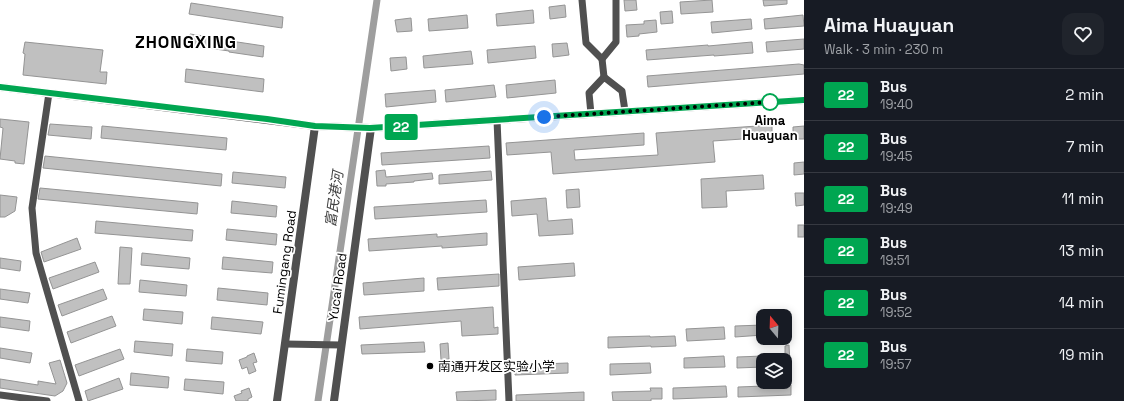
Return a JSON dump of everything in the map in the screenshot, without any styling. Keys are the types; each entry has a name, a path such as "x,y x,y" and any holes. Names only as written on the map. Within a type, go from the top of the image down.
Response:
{"street":[{"path":"582,0 586,43 602,59 604,77 622,91 625,111"},
{"path":"602,59 616,42 616,0"},
{"path":"591,114 589,93 604,77"},
{"path":"0,87 315,126 370,128 804,100"},
{"path":"49,93 32,208 36,253 79,401"},
{"path":"497,120 509,401"},
{"name":"Fumingang Road","path":"276,401 315,126"},
{"name":"Yucai Road","path":"334,401 370,128"},
{"path":"284,344 341,345"},
{"path":"0,395 47,401"}],"building":[{"path":"624,0 636,0 637,10 625,11"},
{"path":"712,0 713,12 681,14 680,2"},
{"path":"763,0 787,0 787,4 764,6"},
{"path":"191,3 283,17 282,28 189,14"},
{"path":"565,5 566,17 550,19 549,7"},
{"path":"533,10 534,23 497,26 496,14"},
{"path":"672,11 673,23 661,24 660,12"},
{"path":"467,15 468,28 429,31 428,19"},
{"path":"803,15 804,26 765,29 764,19"},
{"path":"411,18 412,31 397,32 395,20"},
{"path":"751,19 752,29 712,33 711,22"},
{"path":"656,20 657,32 627,37 626,25 644,24 644,21"},
{"path":"190,34 264,46 263,57 188,45"},
{"path":"804,39 804,49 767,52 766,42"},
{"path":"25,42 103,50 100,72 107,72 106,84 23,75 25,54 23,53"},
{"path":"752,42 753,53 647,60 646,50"},
{"path":"567,43 569,55 553,57 552,44"},
{"path":"535,46 536,58 488,63 487,50"},
{"path":"471,51 473,64 424,68 423,56"},
{"path":"406,57 407,69 391,71 390,58"},
{"path":"799,64 804,65 804,74 648,87 647,76"},
{"path":"186,69 264,79 263,92 185,82"},
{"path":"555,80 556,93 507,98 506,85"},
{"path":"494,85 496,97 446,102 445,90"},
{"path":"435,90 436,102 386,107 385,94"},
{"path":"0,119 29,122 24,164 0,159 3,128 0,127"},
{"path":"50,124 92,127 91,139 48,135"},
{"path":"772,125 772,137 713,141 715,162 553,174 551,152 507,155 506,143 644,133 644,145 574,150 575,160 658,155 656,133"},
{"path":"102,126 227,138 226,150 101,138"},
{"path":"804,126 804,139 793,139 793,127"},
{"path":"489,146 490,158 382,165 381,153"},
{"path":"45,156 222,174 221,186 43,168"},
{"path":"804,162 804,174 794,175 794,163"},
{"path":"385,170 386,177 432,173 433,179 377,186 376,171"},
{"path":"491,171 492,180 439,184 439,175"},
{"path":"233,172 286,177 285,188 232,183"},
{"path":"763,175 764,189 726,191 727,207 702,208 701,179"},
{"path":"40,188 198,203 197,214 38,199"},
{"path":"579,189 580,207 567,208 566,190"},
{"path":"795,193 804,193 804,205 796,206"},
{"path":"0,195 17,197 15,211 5,217 0,217"},
{"path":"546,198 548,221 572,219 573,234 539,236 537,214 512,216 511,201"},
{"path":"486,200 487,212 375,219 374,207"},
{"path":"232,201 277,206 276,217 231,213"},
{"path":"96,221 193,230 192,241 95,233"},
{"path":"798,225 804,225 804,237 798,237"},
{"path":"227,229 277,234 276,245 226,240"},
{"path":"487,233 487,245 442,248 442,246 369,251 368,239 437,234 437,237"},
{"path":"77,238 81,249 44,262 41,252"},
{"path":"120,247 132,248 130,284 118,284"},
{"path":"142,253 190,258 189,269 141,265"},
{"path":"223,257 273,262 272,273 222,269"},
{"path":"0,258 21,261 20,271 0,268"},
{"path":"95,262 99,272 53,289 49,278"},
{"path":"574,263 575,276 519,280 518,267"},
{"path":"499,274 499,286 438,290 437,278"},
{"path":"424,278 424,291 364,295 363,283"},
{"path":"140,280 187,285 186,296 139,292"},
{"path":"218,288 268,293 267,305 217,300"},
{"path":"0,289 30,293 28,303 0,299"},
{"path":"103,289 107,299 62,316 58,305"},
{"path":"493,307 494,328 498,327 498,334 462,336 461,321 360,329 359,317"},
{"path":"144,309 183,312 182,324 143,320"},
{"path":"112,316 116,326 71,343 67,332"},
{"path":"0,317 30,321 29,331 0,327"},
{"path":"212,317 263,322 261,334 211,329"},
{"path":"756,325 756,336 735,337 735,326"},
{"path":"724,327 725,339 687,341 686,329"},
{"path":"675,336 676,346 608,348 608,337"},
{"path":"135,341 173,344 172,356 134,352"},
{"path":"424,342 425,352 362,354 361,345"},
{"path":"448,343 449,359 441,360 440,344"},
{"path":"789,345 789,353 785,353 785,346"},
{"path":"0,348 32,353 30,363 0,358"},
{"path":"120,349 124,359 79,376 75,365"},
{"path":"187,349 223,352 222,364 186,361"},
{"path":"254,353 257,362 253,363 256,371 249,374 247,367 242,369 239,360"},
{"path":"724,356 725,367 684,368 684,358"},
{"path":"756,356 756,367 737,368 737,357"},
{"path":"60,360 67,383 63,391 55,396 0,388 0,379 38,385 38,381 56,384 49,363"},
{"path":"568,363 568,373 515,375 515,365"},
{"path":"650,363 651,373 610,375 610,364"},
{"path":"131,373 169,377 168,388 130,385"},
{"path":"119,378 123,389 88,401 85,391"},
{"path":"185,379 224,382 223,394 184,390"},
{"path":"726,386 727,397 673,399 673,388"},
{"path":"756,386 756,389 791,389 791,395 738,397 738,387"},
{"path":"249,388 252,397 248,399 248,401 236,401 234,396"},
{"path":"650,388 662,388 662,399 651,399 651,401 613,401 612,392 651,391"},
{"path":"496,390 496,400 457,401 456,392"},
{"path":"584,392 584,401 516,401 516,395"}],"waterway":[{"name":"富民港河","path":"318,401 377,0"}],"bus line":[{"name":"22","path":"0,87 315,126 370,128 389,128 804,100"}],"place":[{"name":"Aima Huayuan","path":"770,102"},
{"name":"南通开发区实验小学","path":"430,366"}],"district":[{"name":"ZHONGXING","path":"186,42"}],"route":[{"path":"544,117 770,102"}]}
